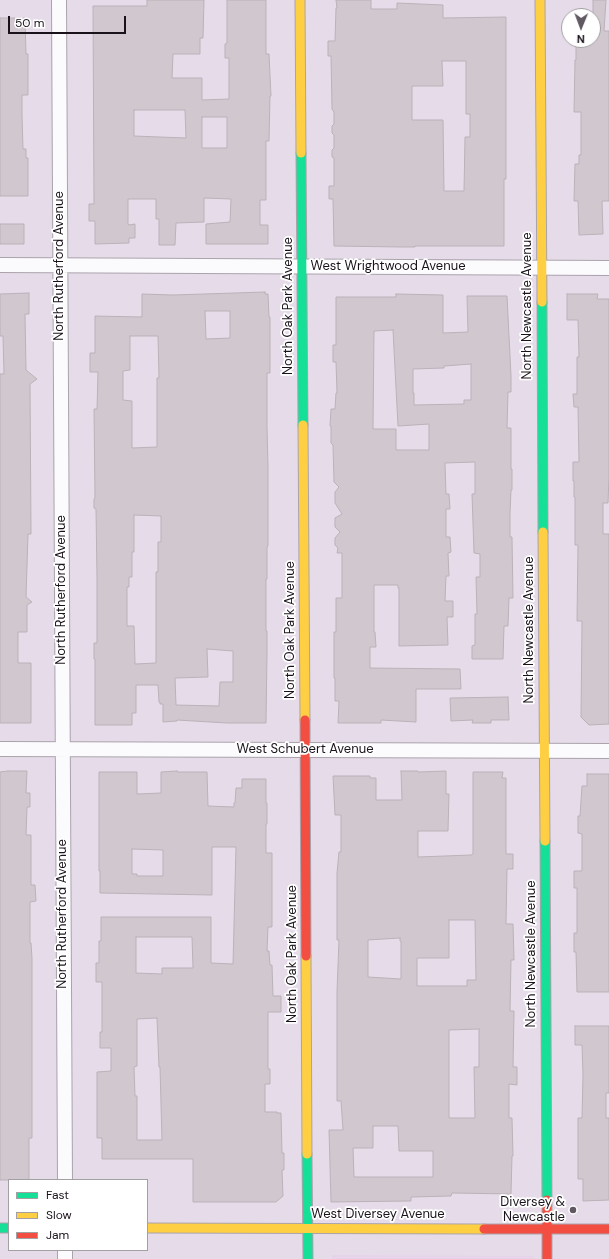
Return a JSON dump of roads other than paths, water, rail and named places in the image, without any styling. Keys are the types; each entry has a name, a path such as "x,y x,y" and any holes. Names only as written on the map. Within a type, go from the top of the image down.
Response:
{"street":[{"name":"North Rutherford Avenue","path":"59,0 65,1179"},
{"name":"North Oak Park Avenue","path":"300,0 308,1259"},
{"name":"North Newcastle Avenue","path":"540,0 547,1259"},
{"name":"West Wrightwood Avenue","path":"0,265 609,268"},
{"name":"West Schubert Avenue","path":"0,749 609,751"},
{"name":"West Diversey Avenue","path":"148,1228 609,1229"}],"place":[{"name":"Diversey & Newcastle","path":"573,1210"}]}
